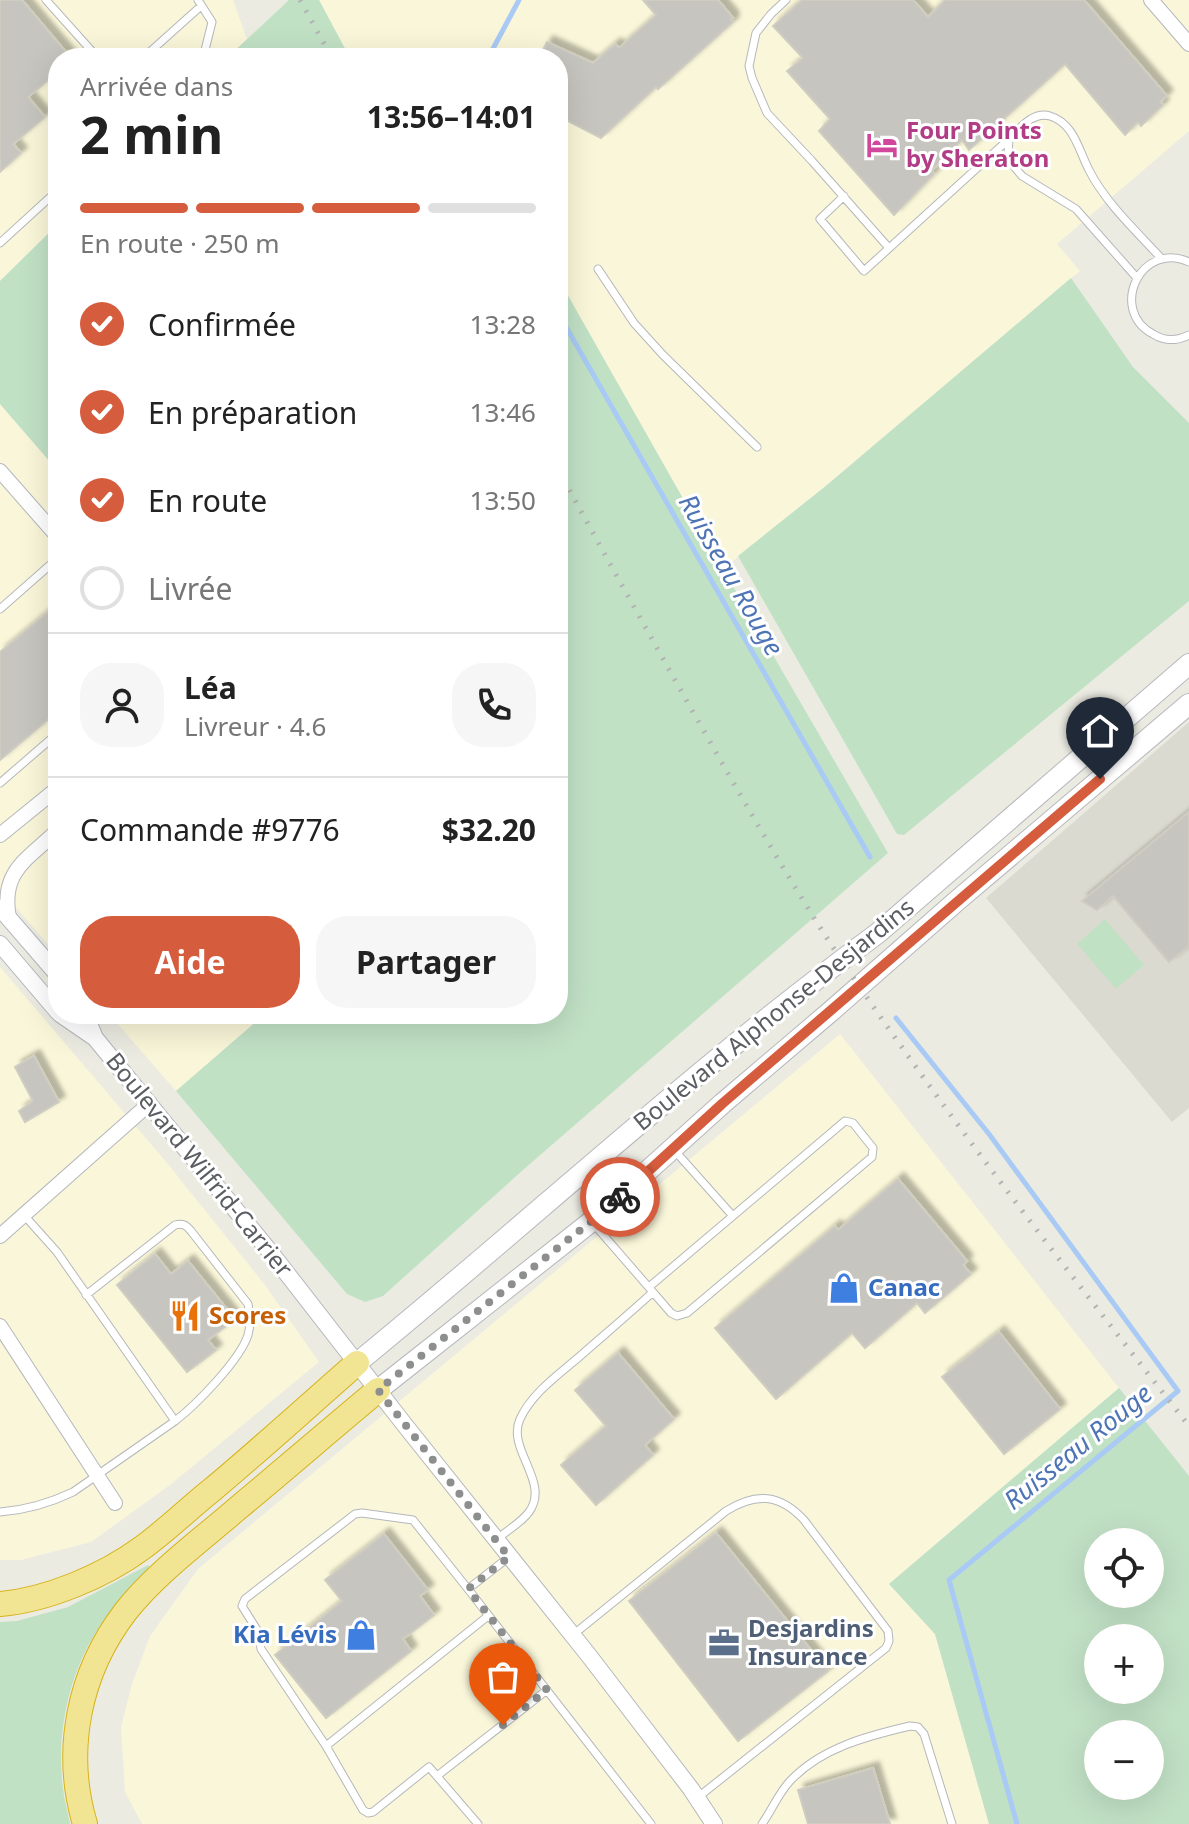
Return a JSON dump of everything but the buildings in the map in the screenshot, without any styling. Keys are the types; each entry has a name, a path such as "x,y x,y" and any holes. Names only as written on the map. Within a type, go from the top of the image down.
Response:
{"highway":[{"path":"0,1604 63,1589 105,1571 141,1549 357,1363"},
{"path":"85,1824 77,1789 77,1725 91,1673 126,1611 183,1556 378,1390"}],"main road":[{"name":"Boulevard Alphonse-Desjardins","path":"357,1363 692,1079 878,933 1189,664"},
{"name":"Boulevard Alphonse-Desjardins","path":"378,1390 592,1221 723,1103 1189,704"}],"street":[{"path":"1151,0 1189,44"},
{"path":"0,471 48,526"},
{"path":"0,835 48,796"},
{"path":"48,840 11,876 5,913 48,963"},
{"name":"Boulevard Wilfrid-Carrier","path":"0,944 48,1000"},
{"name":"Boulevard Wilfrid-Carrier","path":"75,1024 95,1038 150,1103 572,1636 714,1824"},
{"name":"Boulevard Wilfrid-Carrier","path":"89,1024 95,1038"},
{"path":"0,1236 150,1103"},
{"path":"0,1326 115,1503"}],"lane":[{"path":"46,0 89,48"},
{"path":"786,0 756,33 749,66 752,78 767,113 889,248"},
{"path":"153,48 200,3 212,22 206,48"},
{"path":"844,196 820,219 864,271 1035,115 1047,115 1058,120 1076,139 1089,172 1161,258"},
{"path":"1009,139 1008,153 1022,176 1076,209 1137,278"},
{"path":"0,243 48,199"},
{"path":"1189,262 1161,258 1137,278 1131,294 1137,320 1146,330 1170,340 1189,335"},
{"path":"598,269 634,323 757,447"},
{"path":"0,609 48,567"},
{"path":"0,783 48,742"},
{"path":"495,1540 527,1515 533,1504 532,1476 517,1429 519,1419 540,1391 651,1290 732,1215 845,1121 853,1123 873,1148 872,1157 687,1313 677,1316 671,1313 651,1290 592,1221"},
{"path":"673,1149 732,1215"},
{"path":"23,1214 57,1252 175,1421"},
{"path":"0,1512 57,1500 175,1421 204,1396 235,1358 245,1343 250,1325 248,1304 182,1223 175,1225 86,1295"},
{"path":"572,1636 735,1505 762,1498 779,1501 792,1507 804,1520 888,1631 889,1641 886,1648 697,1798"},
{"path":"478,1824 429,1767 373,1812 363,1810 326,1746 261,1649 259,1633 242,1606 245,1599 355,1514 413,1520 651,1824"},
{"path":"468,1589 509,1557"},
{"path":"326,1746 488,1616"},
{"path":"437,1776 547,1690"},
{"path":"762,1824 791,1780 821,1757 836,1748 910,1726 918,1727 924,1734 952,1824"}],"shaded area":[{"path":"0,0 233,0 247,39 238,48 48,48 48,234 0,281"},
{"path":"319,0 1189,0 1189,131 1057,244 1080,271 723,569 568,296 568,48 345,48"},
{"path":"0,404 48,459 48,944 0,889"},
{"path":"1189,722 1189,1108 1172,1122 986,898"},
{"path":"0,967 167,1163 265,1285 319,1362 170,1485 91,1542 21,1560 0,1560"},
{"path":"118,1024 253,1024 176,1091"},
{"path":"840,1034 1119,1388 889,1584 935,1634 989,1824 142,1824 125,1792 121,1727 132,1684 150,1636 198,1569"}],"green space":[{"path":"289,0 319,0 345,48 238,48"},
{"path":"48,234 48,459 0,404 0,281"},
{"path":"1071,278 1133,367 1189,423 1189,601 904,835 897,834 738,556 827,485"},
{"path":"568,296 888,853 383,1296 365,1302 347,1294 176,1091 253,1024 568,1024"},
{"path":"1105,919 1144,965 1116,989 1077,944"},
{"path":"1119,1388 1189,1476 1189,1824 989,1824 935,1634 889,1584"},
{"path":"148,1565 151,1568 95,1634 71,1688 61,1748 61,1769 70,1824 0,1824 0,1622 17,1621 68,1607"}],"waterway":[{"name":"Ruisseau Rouge","path":"493,48 519,0"},
{"name":"Ruisseau Rouge","path":"568,330 870,857"},
{"name":"Ruisseau Rouge","path":"896,1018 989,1134 1178,1391 949,1580 1017,1824"}],"railway":[{"path":"300,0 326,48"},
{"path":"568,487 726,770 832,946 961,1129 1189,1426"}],"way so far":[{"path":"503,1725 547,1690 468,1589 509,1557 378,1390 620,1197"}],"place":[{"name":"Four Points by Sheraton","path":"882,145"},
{"name":"Canac","path":"844,1288"},
{"name":"Scores","path":"185,1316"},
{"name":"Kia Lévis","path":"361,1635"},
{"name":"Desjardins Insurance","path":"724,1643"}],"route":[{"path":"620,1197 723,1103 1100,779"}]}
